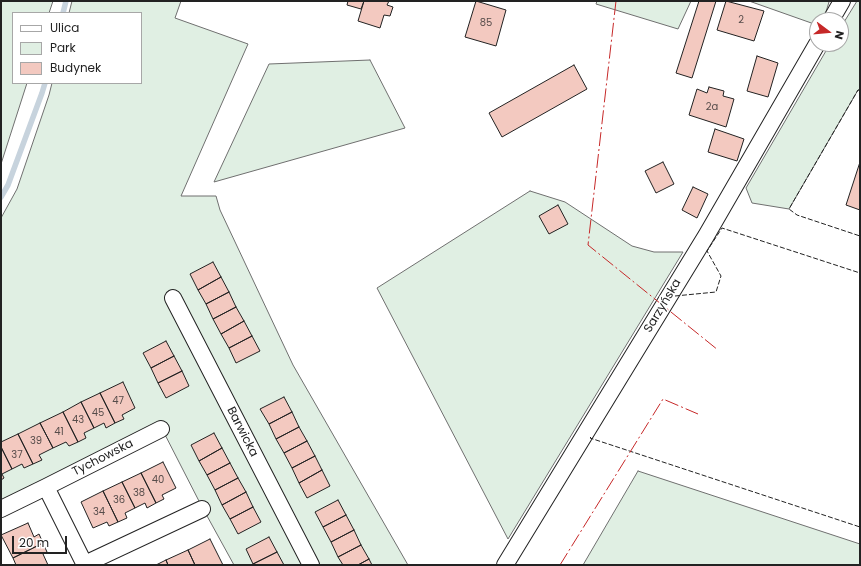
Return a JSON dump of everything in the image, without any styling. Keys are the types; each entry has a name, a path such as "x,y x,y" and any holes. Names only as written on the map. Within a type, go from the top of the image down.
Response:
{"street":[{"path":"836,12 842,1"},
{"name":"Sarzyńska","path":"505,565 706,236 812,52"},
{"name":"Barwicka","path":"173,298 311,565"},
{"name":"Tychowska","path":"1,509 161,429"},
{"path":"46,487 85,564 202,509"}],"green space":[{"path":"1,1 53,1 49,12 12,12 12,84 27,84 1,164"},
{"path":"72,1 181,1 175,18 248,44 181,196 216,196 220,210 293,365 408,565 234,565 159,423 1,501 1,218 17,189 52,84 142,84 142,12 69,12"},
{"path":"597,1 691,1 678,29 596,4"},
{"path":"749,1 829,2 826,12 809,12 809,22"},
{"path":"857,1 860,1 860,90 858,90 789,209 752,203 746,188 825,52 849,52 849,14"},
{"path":"370,60 405,128 214,182 269,64"},
{"path":"530,191 565,202 632,246 654,252 683,252 508,539 377,288"},
{"path":"638,471 860,544 860,565 583,565"}],"building":[{"path":"348,1 364,1 361,9 347,5"},
{"path":"364,1 389,1 387,5 393,7 390,16 384,15 380,28 358,21"},
{"path":"476,1 506,10 496,46 465,37"},
{"path":"699,1 716,1 692,78 676,73"},
{"path":"726,1 764,11 754,41 717,30"},
{"path":"757,56 778,63 768,97 747,91"},
{"path":"574,65 587,89 502,137 489,113"},
{"path":"709,87 724,91 723,96 734,99 726,127 689,115 697,89 707,93"},
{"path":"715,129 744,139 737,161 708,152"},
{"path":"663,162 674,184 656,193 645,171"},
{"path":"860,162 860,210 846,205"},
{"path":"693,187 708,194 697,218 682,210"},
{"path":"558,205 568,224 549,234 539,216"},
{"path":"213,262 221,277 198,290 190,274"},
{"path":"221,277 229,292 206,304 198,290"},
{"path":"229,292 236,307 213,319 206,304"},
{"path":"236,307 244,321 221,334 213,319"},
{"path":"244,321 252,336 229,348 221,334"},
{"path":"252,336 260,351 236,363 229,348"},
{"path":"166,341 174,356 151,368 143,353"},
{"path":"174,356 182,371 158,383 151,368"},
{"path":"182,371 189,386 166,398 158,383"},
{"path":"123,382 135,408 122,415 124,419 115,423 100,393"},
{"path":"100,393 115,423 106,428 104,423 94,428 81,402"},
{"path":"284,397 292,412 269,424 260,409"},
{"path":"81,402 94,428 84,433 86,438 78,442 63,412"},
{"path":"63,412 78,442 69,446 66,442 53,448 40,423"},
{"path":"292,412 299,427 276,439 269,424"},
{"path":"40,423 53,448 39,455 42,460 33,464 18,434"},
{"path":"299,427 307,441 284,453 276,439"},
{"path":"214,433 222,448 199,461 191,445"},
{"path":"18,434 33,464 24,468 22,464 12,469 1,447 1,442"},
{"path":"307,441 315,456 292,468 284,453"},
{"path":"1,447 12,469 2,474 4,478 1,480"},
{"path":"222,448 230,463 207,475 199,461"},
{"path":"315,456 322,470 299,483 292,468"},
{"path":"163,462 176,488 162,495 164,499 156,503 141,473"},
{"path":"230,463 238,478 215,490 207,475"},
{"path":"322,470 330,486 307,498 299,483"},
{"path":"141,473 156,503 147,508 145,503 135,508 122,482"},
{"path":"238,478 246,492 222,505 215,490"},
{"path":"122,482 135,508 125,513 127,518 118,522 103,491"},
{"path":"103,491 118,522 109,526 107,522 93,528 81,502"},
{"path":"246,492 253,507 230,519 222,505"},
{"path":"338,500 346,515 323,527 315,512"},
{"path":"253,507 261,522 238,534 230,519"},
{"path":"346,515 354,530 331,542 323,527"},
{"path":"28,523 34,537 39,534 43,543 13,558 1,535"},
{"path":"354,530 361,545 338,557 331,542"},
{"path":"269,537 277,552 253,564 246,549"},
{"path":"210,539 223,565 195,565 188,550"},
{"path":"43,543 47,552 43,554 48,565 16,565 13,558"},
{"path":"361,545 369,559 358,565 343,565 338,557"},
{"path":"188,550 195,565 168,565 166,560"},
{"path":"277,552 284,565 253,564"},
{"path":"369,559 372,565 358,565"},
{"path":"166,560 168,565 156,565"}],"waterway":[{"path":"63,12 66,1"},
{"path":"1,197 8,185 45,84"}],"fence":[{"path":"860,90 858,90 789,209 797,215 860,236"},
{"path":"675,296 716,292 721,276 707,251 722,228 860,273"},
{"path":"591,437 590,438 860,527"}],"power":[{"path":"616,1 588,245 718,350"},
{"path":"560,565 663,399 698,414"}]}
